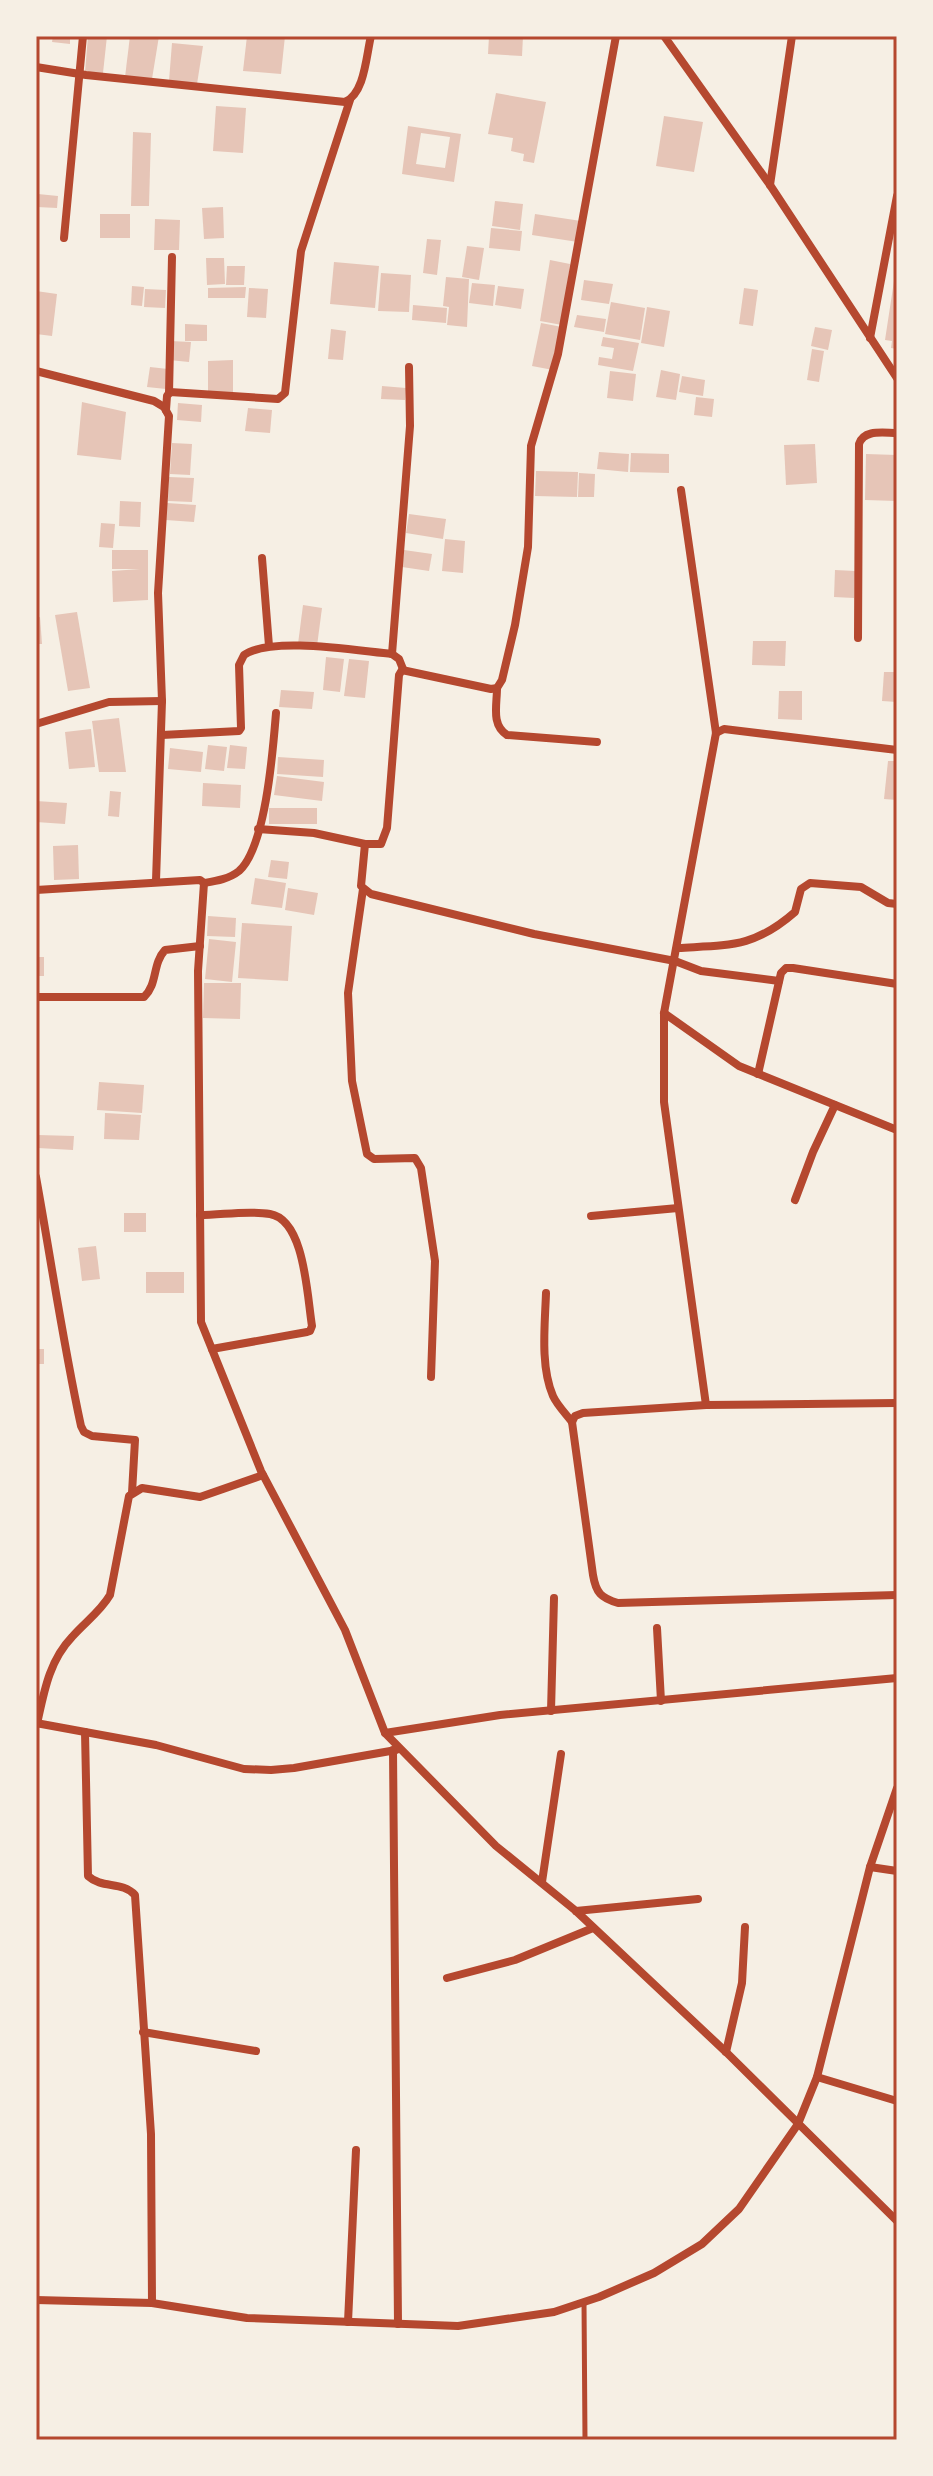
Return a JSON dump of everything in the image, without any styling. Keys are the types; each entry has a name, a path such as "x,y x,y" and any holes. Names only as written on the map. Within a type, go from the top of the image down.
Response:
{"street":[{"path":"64,238 83,36"},
{"path":"169,393 278,399 285,393 301,251 350,100 359,88 371,36"},
{"path":"597,742 507,735 499,730 496,722 497,688 502,680 515,625 528,547 531,446 558,354 616,36"},
{"path":"664,36 770,185 897,378"},
{"path":"770,185 792,36"},
{"path":"36,67 102,77 340,102 350,100"},
{"path":"870,339 897,196"},
{"path":"156,881 162,735 158,593 169,423 166,410 172,257"},
{"path":"392,654 410,426 409,367"},
{"path":"36,371 154,401 166,410"},
{"path":"858,638 859,444 861,437 868,433 897,433"},
{"path":"681,490 716,733 664,1013 664,1102 706,1405"},
{"path":"262,558 269,646"},
{"path":"162,735 239,731 241,659 248,652 269,646 392,654 399,659 403,669"},
{"path":"403,669 497,688"},
{"path":"258,829 314,833 365,844 381,844 387,828 399,675 403,669"},
{"path":"36,724 100,704 162,701"},
{"path":"36,890 156,881 200,880 204,883 237,873 248,861 258,829 272,763 276,713"},
{"path":"716,733 724,729 897,750"},
{"path":"365,844 363,889 348,993 352,1081 367,1154 374,1159 415,1158 421,1168 435,1261 431,1377"},
{"path":"204,883 200,946 201,1322 263,1475 345,1630 385,1733 396,1750 496,1846 576,1911 726,2052 897,2221"},
{"path":"678,948 749,942 791,916 798,909 801,889 810,883 861,887 888,903 897,904"},
{"path":"363,889 371,894 534,934 675,961 701,971 779,981"},
{"path":"36,997 144,997 150,992 157,961 165,950 200,946"},
{"path":"758,1074 784,969 897,984"},
{"path":"664,1013 739,1066 897,1130"},
{"path":"795,1200 835,1105"},
{"path":"36,1177 62,1318 64,1348 81,1426 84,1432 92,1436 135,1440 137,1444 132,1493 110,1595 102,1609 57,1656 36,1724 156,1745 244,1769 294,1768 396,1750"},
{"path":"591,1216 678,1208"},
{"path":"200,1215 271,1214 289,1225 297,1239 312,1326 307,1332 212,1349"},
{"path":"546,1293 544,1348 551,1387 553,1396 572,1422 595,1588 602,1598 618,1603 897,1595"},
{"path":"572,1422 577,1414 583,1413 706,1405 897,1403"},
{"path":"132,1493 142,1488 200,1497 263,1475"},
{"path":"551,1711 554,1598"},
{"path":"657,1628 661,1701"},
{"path":"385,1733 500,1715 897,1678"},
{"path":"85,1732 88,1876 99,1884 125,1888 135,1895 151,2134 152,2303"},
{"path":"396,1750 398,2324"},
{"path":"542,1882 561,1754"},
{"path":"36,2300 152,2303 247,2318 458,2326 554,2312 654,2273 702,2244 739,2209 798,2124 817,2077 870,1867 897,1788"},
{"path":"870,1867 897,1871"},
{"path":"576,1911 698,1899"},
{"path":"726,2052 742,1983 745,1927"},
{"path":"447,1978 515,1960 593,1928"},
{"path":"143,2032 256,2051"},
{"path":"817,2077 897,2101"},
{"path":"348,2322 356,2150"}],"lane":[{"path":"584,2302 585,2440"}],"building":[{"path":"53,36 70,36 70,44 52,42"},
{"path":"88,36 107,36 103,73 85,72"},
{"path":"130,36 159,36 152,79 125,77"},
{"path":"247,36 285,36 281,74 243,71"},
{"path":"489,36 523,36 522,56 488,54"},
{"path":"172,43 203,46 197,84 169,81"},
{"path":"496,93 546,102 534,163 523,161 524,154 511,151 513,138 488,134"},
{"path":"216,106 246,108 243,153 213,151"},
{"path":"664,116 703,122 694,172 656,166"},
{"path":"408,126 461,134 454,182 402,174","holes":["421,133 450,137 445,168 416,164"]},
{"path":"133,132 151,133 149,206 131,206"},
{"path":"38,194 58,196 57,208 37,207"},
{"path":"495,201 523,204 520,230 492,226"},
{"path":"223,207 224,238 204,239 202,208"},
{"path":"100,214 130,214 130,238 100,238"},
{"path":"535,214 581,221 578,242 532,235"},
{"path":"155,219 180,220 179,250 154,250"},
{"path":"491,228 522,231 520,251 489,248"},
{"path":"427,239 441,240 437,275 423,273"},
{"path":"467,246 484,248 479,280 462,277"},
{"path":"206,258 224,258 225,284 207,285"},
{"path":"550,260 570,264 562,325 540,321"},
{"path":"334,262 379,266 375,308 330,304"},
{"path":"227,266 245,266 244,285 226,285"},
{"path":"381,273 411,275 409,312 378,311"},
{"path":"446,277 469,279 467,327 447,325 449,307 443,306"},
{"path":"584,280 613,284 609,304 581,300"},
{"path":"894,281 897,282 897,349 891,348 892,341 885,340"},
{"path":"472,283 495,285 493,306 469,303"},
{"path":"132,286 144,287 142,306 131,305"},
{"path":"498,286 524,289 521,309 495,305"},
{"path":"246,287 245,298 208,298 208,288"},
{"path":"249,288 268,289 266,318 247,317"},
{"path":"744,288 758,290 753,326 739,324"},
{"path":"145,289 166,290 165,308 144,307"},
{"path":"36,291 57,294 52,336 36,334"},
{"path":"611,302 645,308 640,340 605,334"},
{"path":"413,305 447,308 446,323 412,320"},
{"path":"647,307 670,311 664,347 641,343"},
{"path":"577,315 606,319 604,332 574,327"},
{"path":"541,323 562,327 553,370 532,366"},
{"path":"185,324 207,325 207,341 185,341"},
{"path":"815,327 832,330 828,350 811,346"},
{"path":"331,329 346,331 343,360 328,359"},
{"path":"603,337 639,343 633,371 598,365 599,357 612,359 614,348 601,346"},
{"path":"170,341 191,342 189,362 169,360"},
{"path":"812,349 824,351 819,382 807,380"},
{"path":"233,360 233,393 208,394 208,361"},
{"path":"150,367 168,369 166,389 147,387"},
{"path":"661,370 680,374 676,400 656,397"},
{"path":"610,371 636,374 633,401 607,398"},
{"path":"682,376 705,380 703,396 679,392"},
{"path":"382,386 406,388 405,400 381,399"},
{"path":"696,397 714,399 712,417 694,415"},
{"path":"82,402 126,412 121,460 77,455"},
{"path":"178,403 202,405 201,422 177,420"},
{"path":"248,408 272,410 270,433 245,431"},
{"path":"172,443 192,444 190,475 170,474"},
{"path":"815,444 817,483 786,485 784,445"},
{"path":"599,452 629,454 628,472 597,469"},
{"path":"631,453 669,454 669,473 630,472"},
{"path":"866,454 897,455 897,501 865,500"},
{"path":"536,471 578,472 577,497 535,496"},
{"path":"579,473 595,474 594,497 578,497"},
{"path":"169,477 194,478 192,502 168,501"},
{"path":"120,501 141,502 140,527 119,526"},
{"path":"167,503 196,505 194,522 166,520"},
{"path":"409,514 446,519 443,539 406,533"},
{"path":"101,523 115,524 113,548 99,547"},
{"path":"445,539 465,541 463,573 442,571"},
{"path":"112,550 148,550 148,600 113,602 112,571 140,569 112,569"},
{"path":"404,550 432,554 429,571 402,567"},
{"path":"835,570 855,571 854,598 834,597"},
{"path":"303,605 322,608 317,646 298,644"},
{"path":"77,612 90,688 68,691 55,615"},
{"path":"40,617 42,644 36,644 36,618"},
{"path":"753,641 786,641 785,666 752,665"},
{"path":"326,657 344,659 340,692 323,690"},
{"path":"349,659 369,661 365,698 344,696"},
{"path":"884,672 897,672 897,702 882,701"},
{"path":"281,690 314,692 312,709 279,707"},
{"path":"779,691 802,691 802,720 778,719"},
{"path":"119,718 126,772 99,772 92,721"},
{"path":"91,729 95,767 69,769 65,732"},
{"path":"208,745 227,747 224,771 205,769"},
{"path":"230,745 247,747 245,769 227,768"},
{"path":"170,748 203,752 201,772 168,769"},
{"path":"278,757 324,760 323,777 277,774"},
{"path":"888,761 897,761 897,800 884,799"},
{"path":"277,776 324,782 322,801 274,795"},
{"path":"203,783 241,785 240,808 202,806"},
{"path":"110,791 121,792 119,817 108,816"},
{"path":"36,801 67,803 65,824 36,822"},
{"path":"269,808 317,808 317,824 269,824"},
{"path":"78,845 79,879 54,880 53,846"},
{"path":"271,860 289,862 287,879 268,877"},
{"path":"255,878 286,883 282,908 251,904"},
{"path":"288,888 318,893 314,915 285,910"},
{"path":"208,916 236,918 235,937 207,936"},
{"path":"242,923 292,926 288,981 238,978"},
{"path":"209,939 236,942 232,982 205,979"},
{"path":"36,957 44,957 44,976 36,976"},
{"path":"204,983 241,983 240,1019 203,1018"},
{"path":"99,1082 144,1085 142,1113 97,1110"},
{"path":"105,1113 141,1115 139,1140 104,1139"},
{"path":"38,1135 74,1136 73,1150 38,1148"},
{"path":"124,1213 146,1213 146,1232 124,1232"},
{"path":"96,1246 100,1279 82,1281 78,1248"},
{"path":"146,1272 184,1272 184,1293 146,1293"},
{"path":"36,1349 44,1349 44,1364 36,1364"}]}
